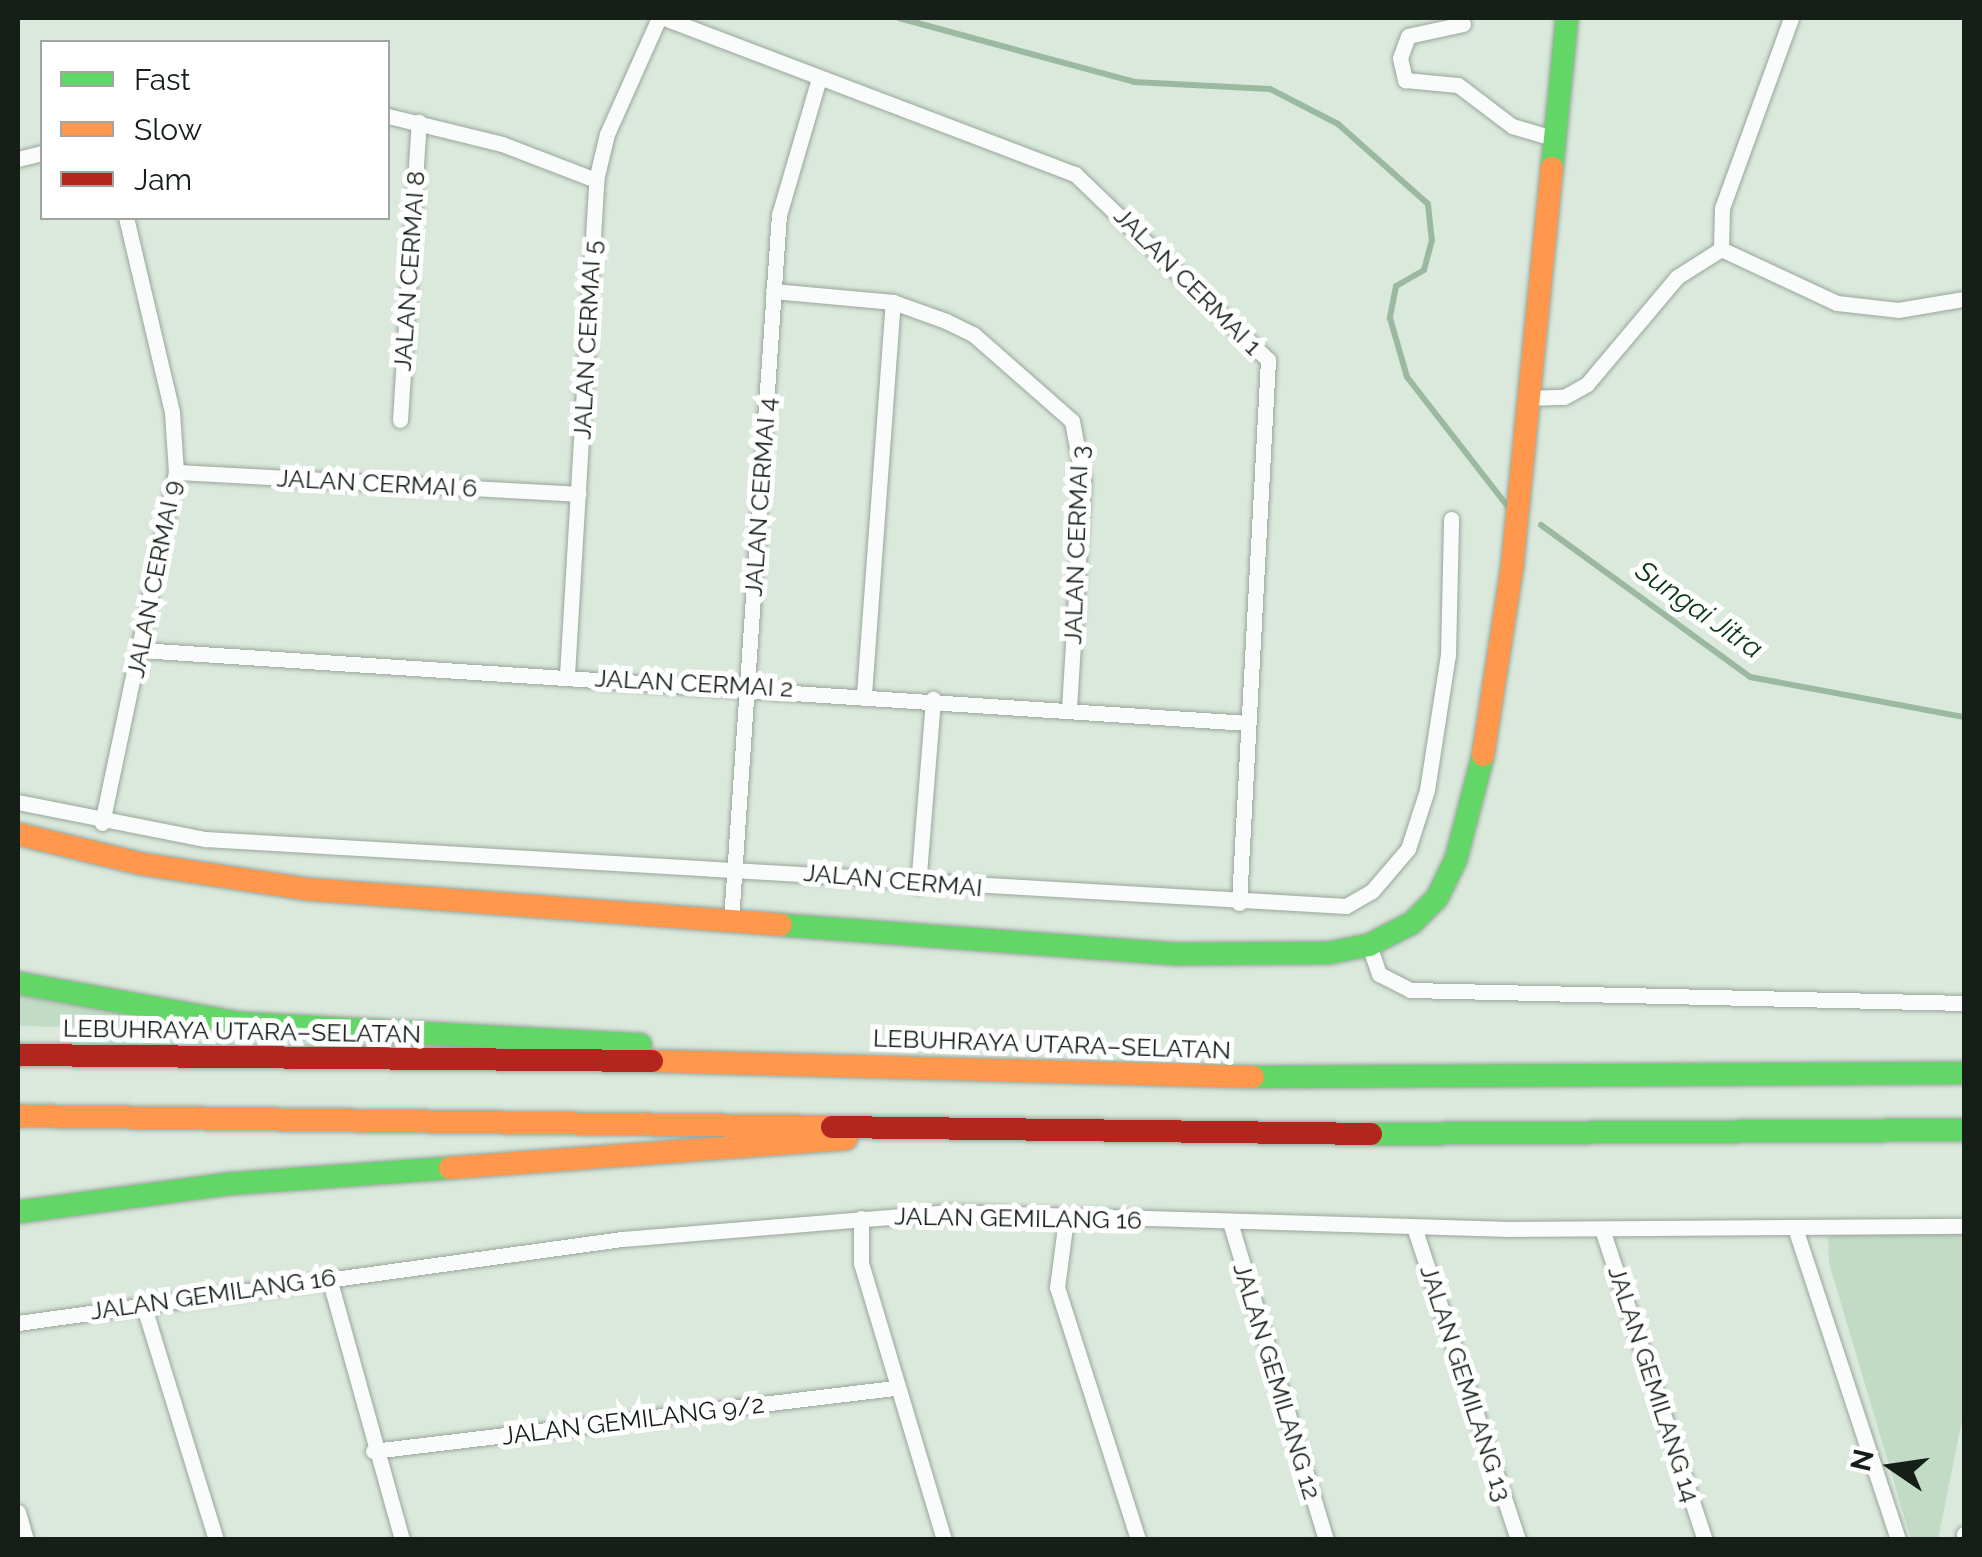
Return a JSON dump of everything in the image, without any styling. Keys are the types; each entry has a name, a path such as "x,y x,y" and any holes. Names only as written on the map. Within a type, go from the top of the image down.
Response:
{"main road":[{"path":"18,834 142,864 305,889 1176,954 1280,956 1369,945 1412,923 1437,898 1467,824 1512,568 1567,18"},
{"path":"18,983 148,1010 308,1030 816,1050 923,1064"},
{"name":"LEBUHRAYA UTARA–SELATAN","path":"18,1055 923,1064 1222,1076 1964,1073"},
{"path":"18,1116 1664,1138 1964,1130"},
{"path":"18,1212 226,1184 818,1143 908,1129"}],"street":[{"name":"JALAN CERMAI 1","path":"662,18 1075,174 1268,360 1238,902"},
{"name":"JALAN CERMAI 5","path":"567,676 596,180 607,134 662,18"},
{"path":"1721,248 1722,208 1791,18"},
{"path":"1463,24 1408,36 1400,58 1405,80 1458,85 1512,126 1556,139"},
{"name":"JALAN CERMAI 4","path":"732,920 739,864 747,685 779,215 819,78"},
{"path":"390,116 596,180"},
{"name":"JALAN CERMAI 8","path":"400,420 418,122"},
{"name":"JALAN CERMAI 9","path":"102,824 176,472 172,412 126,220"},
{"path":"1721,248 1837,303 1898,310 1964,299"},
{"path":"1527,398 1564,397 1587,384 1677,277 1721,248"},
{"name":"JALAN CERMAI 3","path":"774,291 893,302 973,334 1080,434 1069,709"},
{"path":"864,694 893,302"},
{"name":"JALAN CERMAI 6","path":"176,472 578,494"},
{"name":"JALAN CERMAI","path":"20,803 102,824 422,854 739,864 918,886 1346,906 1372,891 1408,849 1437,752 1451,518"},
{"name":"JALAN CERMAI 2","path":"140,650 747,685 1247,723"},
{"path":"918,886 933,699"},
{"path":"1369,945 1379,974 1410,990 1964,1004"},
{"path":"860,1218 861,1263 894,1388 944,1540"},
{"name":"JALAN GEMILANG 16","path":"18,1323 329,1278 860,1218 1796,1231 1964,1226"},
{"path":"1066,1218 1057,1288 1138,1540"},
{"name":"JALAN GEMILANG 12","path":"1230,1222 1326,1540"},
{"name":"JALAN GEMILANG 13","path":"1414,1227 1518,1540"},
{"name":"JALAN GEMILANG 14","path":"1602,1229 1706,1540"},
{"path":"1796,1231 1898,1540"},
{"path":"329,1278 372,1451 402,1540"},
{"path":"144,1304 216,1540"},
{"name":"JALAN GEMILANG 9/2","path":"372,1451 894,1388"},
{"path":"18,1512 26,1540"}],"green space":[{"path":"18,990 244,1030 18,1026"},
{"path":"1841,1232 1964,1232 1964,1410 1938,1539 1911,1539 1829,1263 1828,1238"}],"waterway":[{"name":"Sungai Jitra","path":"899,18 1134,82 1270,89 1338,124 1428,204 1432,240 1424,270 1396,286 1390,318 1407,377 1509,508"},
{"name":"Sungai Jitra","path":"1541,525 1750,677 1964,717"}],"traffic: fast":[{"path":"1552,168 1567,18"},
{"path":"781,925 1176,954 1328,953 1369,945 1412,923 1437,898 1456,859 1483,755"},
{"path":"18,983 239,1023 640,1045"},
{"path":"1253,1077 1964,1073"},
{"path":"1371,1134 1964,1130"},
{"path":"18,1212 227,1184 450,1168"}],"traffic: slow":[{"path":"1483,755 1512,567 1552,168"},
{"path":"18,834 142,864 305,889 781,925"},
{"path":"652,1061 1253,1077"},
{"path":"18,1116 832,1127"},
{"path":"450,1168 846,1139"}],"traffic: jam":[{"path":"18,1055 652,1061"},
{"path":"832,1127 1371,1134"}]}
